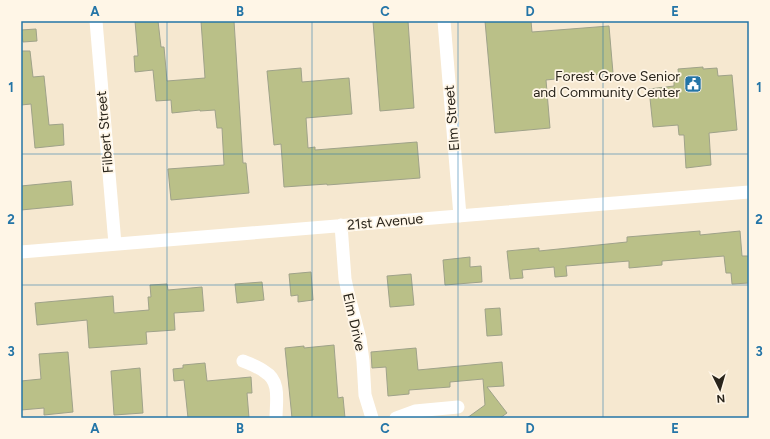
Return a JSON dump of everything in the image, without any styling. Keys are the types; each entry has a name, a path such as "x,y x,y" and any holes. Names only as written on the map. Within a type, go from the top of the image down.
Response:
{"street":[{"name":"Filbert Street","path":"96,21 115,244"},
{"name":"Elm Street","path":"444,21 460,216"},
{"name":"21st Avenue","path":"21,252 749,192"},
{"name":"Elm Drive","path":"341,226 345,279 360,339 365,395 372,418"},
{"path":"243,361 266,372 275,382 277,391 276,418"},
{"path":"396,418 415,411 458,407"}],"building":[{"path":"135,21 158,21 161,47 164,47 167,81 205,78 201,21 234,21 243,163 246,163 249,193 171,200 168,169 224,165 222,128 217,128 215,110 172,113 171,100 156,101 153,70 135,72 134,56 138,56"},
{"path":"373,21 408,21 414,108 380,111"},
{"path":"485,21 531,21 532,32 609,26 613,73 546,80 550,128 495,133"},
{"path":"36,29 37,41 23,42 21,30"},
{"path":"21,51 30,51 33,77 44,76 49,125 63,124 64,145 35,148 31,104 21,105"},
{"path":"703,67 703,69 717,68 718,76 732,75 737,130 709,133 711,165 686,168 684,135 679,135 678,125 653,127 649,89 674,86 674,80 679,79 678,69"},
{"path":"301,68 302,82 349,78 352,114 306,118 308,148 315,147 315,150 417,142 420,178 284,187 281,144 274,145 267,71"},
{"path":"71,181 73,205 21,210 21,186"},
{"path":"700,231 700,235 740,231 742,256 749,256 749,283 732,284 731,273 726,273 724,256 662,261 662,265 629,268 629,261 566,266 567,276 555,277 554,267 522,270 523,278 510,279 507,251 539,248 539,251 627,242 627,237"},
{"path":"470,257 470,267 481,266 482,282 445,285 443,260"},
{"path":"311,272 313,300 298,302 298,295 291,296 289,274"},
{"path":"411,274 414,305 390,307 387,276"},
{"path":"262,282 264,300 237,303 235,284"},
{"path":"167,284 168,290 202,287 204,311 174,313 175,330 146,332 147,344 89,348 87,320 37,325 35,303 113,296 114,313 149,310 148,297 151,297 150,285"},
{"path":"500,308 502,335 487,336 485,309"},
{"path":"334,345 338,398 343,397 345,418 292,418 285,348"},
{"path":"416,348 418,370 502,362 504,386 487,387 507,413 500,418 467,418 485,405 483,379 450,382 450,387 409,390 409,394 388,396 386,367 372,368 371,352"},
{"path":"68,352 73,412 44,415 44,408 21,410 21,381 41,379 39,354"},
{"path":"205,363 207,381 251,377 252,393 247,393 249,418 188,418 184,380 174,381 173,369 183,368 183,365"},
{"path":"140,368 143,413 114,415 111,371"}],"place":[{"name":"Forest Grove Senior and Community Center","path":"693,84"}]}
